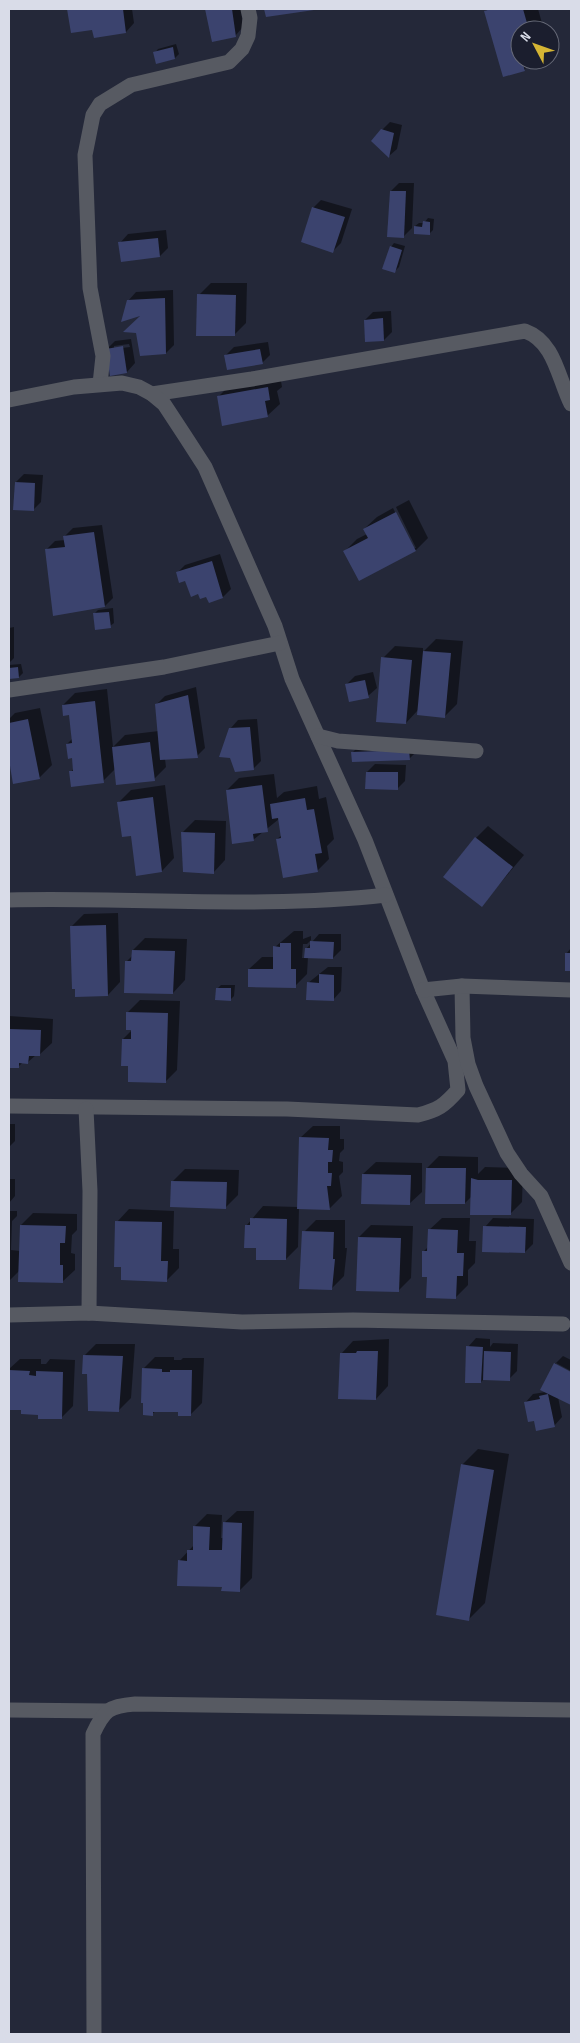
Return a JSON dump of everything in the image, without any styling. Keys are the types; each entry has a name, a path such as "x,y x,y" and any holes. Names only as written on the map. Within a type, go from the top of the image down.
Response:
{"street":[{"path":"100,384 103,356 90,288 85,155 93,115 100,104 131,85 215,67 229,62 242,50 248,36 250,18 248,9"},
{"path":"152,394 252,379 525,331 536,335 548,348 571,404"},
{"path":"9,400 74,387 122,382 139,386 164,404 205,467 275,626 292,679 365,840 423,990 455,1060 458,1074 458,1090 438,1110 418,1114 287,1109 86,1109 9,1106"},
{"path":"9,690 164,667 280,643"},
{"path":"318,736 338,741 476,751"},
{"path":"9,900 129,899 274,902 333,901 386,895"},
{"path":"423,990 462,986 571,990"},
{"path":"462,986 463,1038 468,1064 476,1086 507,1153 521,1174 541,1196 571,1263"},
{"path":"86,1109 90,1191 90,1313"},
{"path":"9,1315 90,1313 242,1322 352,1320 563,1324"},
{"path":"9,1710 106,1711 115,1706 134,1704 571,1710"},
{"path":"94,2034 93,1734 106,1711"}],"building":[{"path":"67,9 123,9 126,33 94,38 92,30 71,33"},
{"path":"205,9 232,9 236,37 212,42"},
{"path":"264,9 314,9 314,10 266,17"},
{"path":"491,9 523,9 526,20 510,20 510,70 525,71 503,77 484,11"},
{"path":"173,47 175,59 156,64 153,52"},
{"path":"381,129 394,133 389,158 371,141"},
{"path":"390,191 406,191 404,238 387,237"},
{"path":"312,207 345,217 333,253 301,242"},
{"path":"423,221 430,222 430,235 414,234 414,226 422,227"},
{"path":"158,238 160,257 121,262 118,242"},
{"path":"390,246 402,250 395,273 382,269"},
{"path":"197,294 236,295 235,336 196,336"},
{"path":"165,298 166,354 140,356 136,333 123,332 140,316 121,322 127,300"},
{"path":"383,318 384,341 365,342 364,320"},
{"path":"123,346 127,373 110,376 106,349"},
{"path":"260,349 263,364 227,370 224,355"},
{"path":"268,387 270,400 265,401 268,417 222,426 217,396"},
{"path":"15,482 35,483 34,511 13,510"},
{"path":"396,512 416,551 359,581 343,551 368,538 363,529"},
{"path":"94,532 105,607 53,616 45,549 65,547 63,536"},
{"path":"212,561 223,598 209,603 206,597 200,599 198,594 191,597 185,581 179,583 176,572"},
{"path":"109,612 111,628 95,630 93,613"},
{"path":"423,651 451,653 445,718 417,715"},
{"path":"381,657 412,660 406,724 376,722"},
{"path":"18,667 19,678 9,679 9,668"},
{"path":"365,680 369,698 349,702 345,684"},
{"path":"188,695 198,758 160,760 155,704"},
{"path":"95,701 104,783 71,787 69,771 73,771 72,758 68,759 66,744 72,743 69,715 63,716 62,705"},
{"path":"28,719 40,779 13,784 9,760 9,723"},
{"path":"250,727 254,770 235,772 230,758 219,757 229,728"},
{"path":"150,742 155,781 116,785 112,747"},
{"path":"409,750 410,760 352,762 351,752"},
{"path":"366,772 398,772 398,790 365,789"},
{"path":"262,785 268,832 253,834 254,841 232,844 226,790"},
{"path":"153,797 162,872 136,876 131,836 122,837 117,802"},
{"path":"305,798 307,810 314,809 322,853 315,854 318,872 283,878 276,839 281,838 278,818 272,819 270,804"},
{"path":"181,832 215,833 214,874 183,872"},
{"path":"475,837 513,867 482,907 443,877"},
{"path":"106,925 108,996 75,997 75,989 72,989 70,926"},
{"path":"310,941 334,942 333,959 304,958 305,948 310,948"},
{"path":"280,943 291,943 291,969 296,969 296,988 248,987 248,969 273,969 273,946 280,947"},
{"path":"132,950 175,951 173,994 124,993 125,961 131,961"},
{"path":"565,953 571,953 571,971 565,971"},
{"path":"319,974 334,975 334,1001 306,1000 307,982 319,983"},
{"path":"216,988 231,988 231,1001 215,1000"},
{"path":"126,1012 168,1013 166,1083 128,1082 128,1066 121,1066 122,1039 131,1039 131,1030 126,1030"},
{"path":"9,1029 41,1030 40,1056 29,1056 28,1064 19,1063 19,1068 9,1068"},
{"path":"299,1137 329,1138 328,1150 333,1150 332,1162 328,1162 328,1173 332,1173 331,1186 327,1186 330,1210 297,1209"},
{"path":"426,1168 466,1168 465,1204 425,1204"},
{"path":"362,1174 411,1175 410,1205 361,1204"},
{"path":"471,1178 478,1180 512,1180 511,1215 470,1215"},
{"path":"171,1181 227,1182 226,1209 170,1207"},
{"path":"250,1218 287,1219 286,1260 256,1260 256,1248 244,1248 245,1225 250,1225"},
{"path":"115,1221 162,1222 161,1261 168,1261 167,1282 121,1280 121,1267 114,1267"},
{"path":"20,1225 66,1226 65,1243 60,1243 60,1265 63,1265 63,1283 18,1282"},
{"path":"483,1226 526,1227 525,1253 482,1252"},
{"path":"428,1229 458,1230 457,1253 464,1253 463,1276 457,1276 456,1299 426,1298 427,1277 422,1277 422,1251 427,1251"},
{"path":"302,1231 334,1232 333,1259 335,1259 332,1290 299,1289"},
{"path":"358,1237 401,1238 399,1292 356,1291"},
{"path":"466,1346 483,1347 481,1383 465,1383"},
{"path":"357,1351 378,1351 376,1400 338,1399 340,1353 356,1353"},
{"path":"484,1351 511,1352 510,1381 483,1380"},
{"path":"83,1355 123,1356 119,1412 88,1411 87,1374 82,1374"},
{"path":"554,1363 571,1372 571,1405 540,1390"},
{"path":"142,1368 162,1369 162,1372 192,1370 191,1416 178,1416 178,1412 153,1412 153,1416 143,1415 143,1403 141,1403"},
{"path":"9,1370 30,1371 29,1375 36,1376 36,1371 63,1372 62,1419 38,1419 38,1415 21,1414 21,1410 9,1410"},
{"path":"548,1394 555,1427 536,1431 534,1421 528,1422 524,1402 540,1399 539,1396"},
{"path":"461,1464 494,1470 469,1621 436,1615"},
{"path":"223,1522 242,1523 240,1592 221,1591 222,1587 177,1586 178,1560 187,1561 187,1550 193,1550 193,1526 210,1527 209,1550 222,1550"}]}
